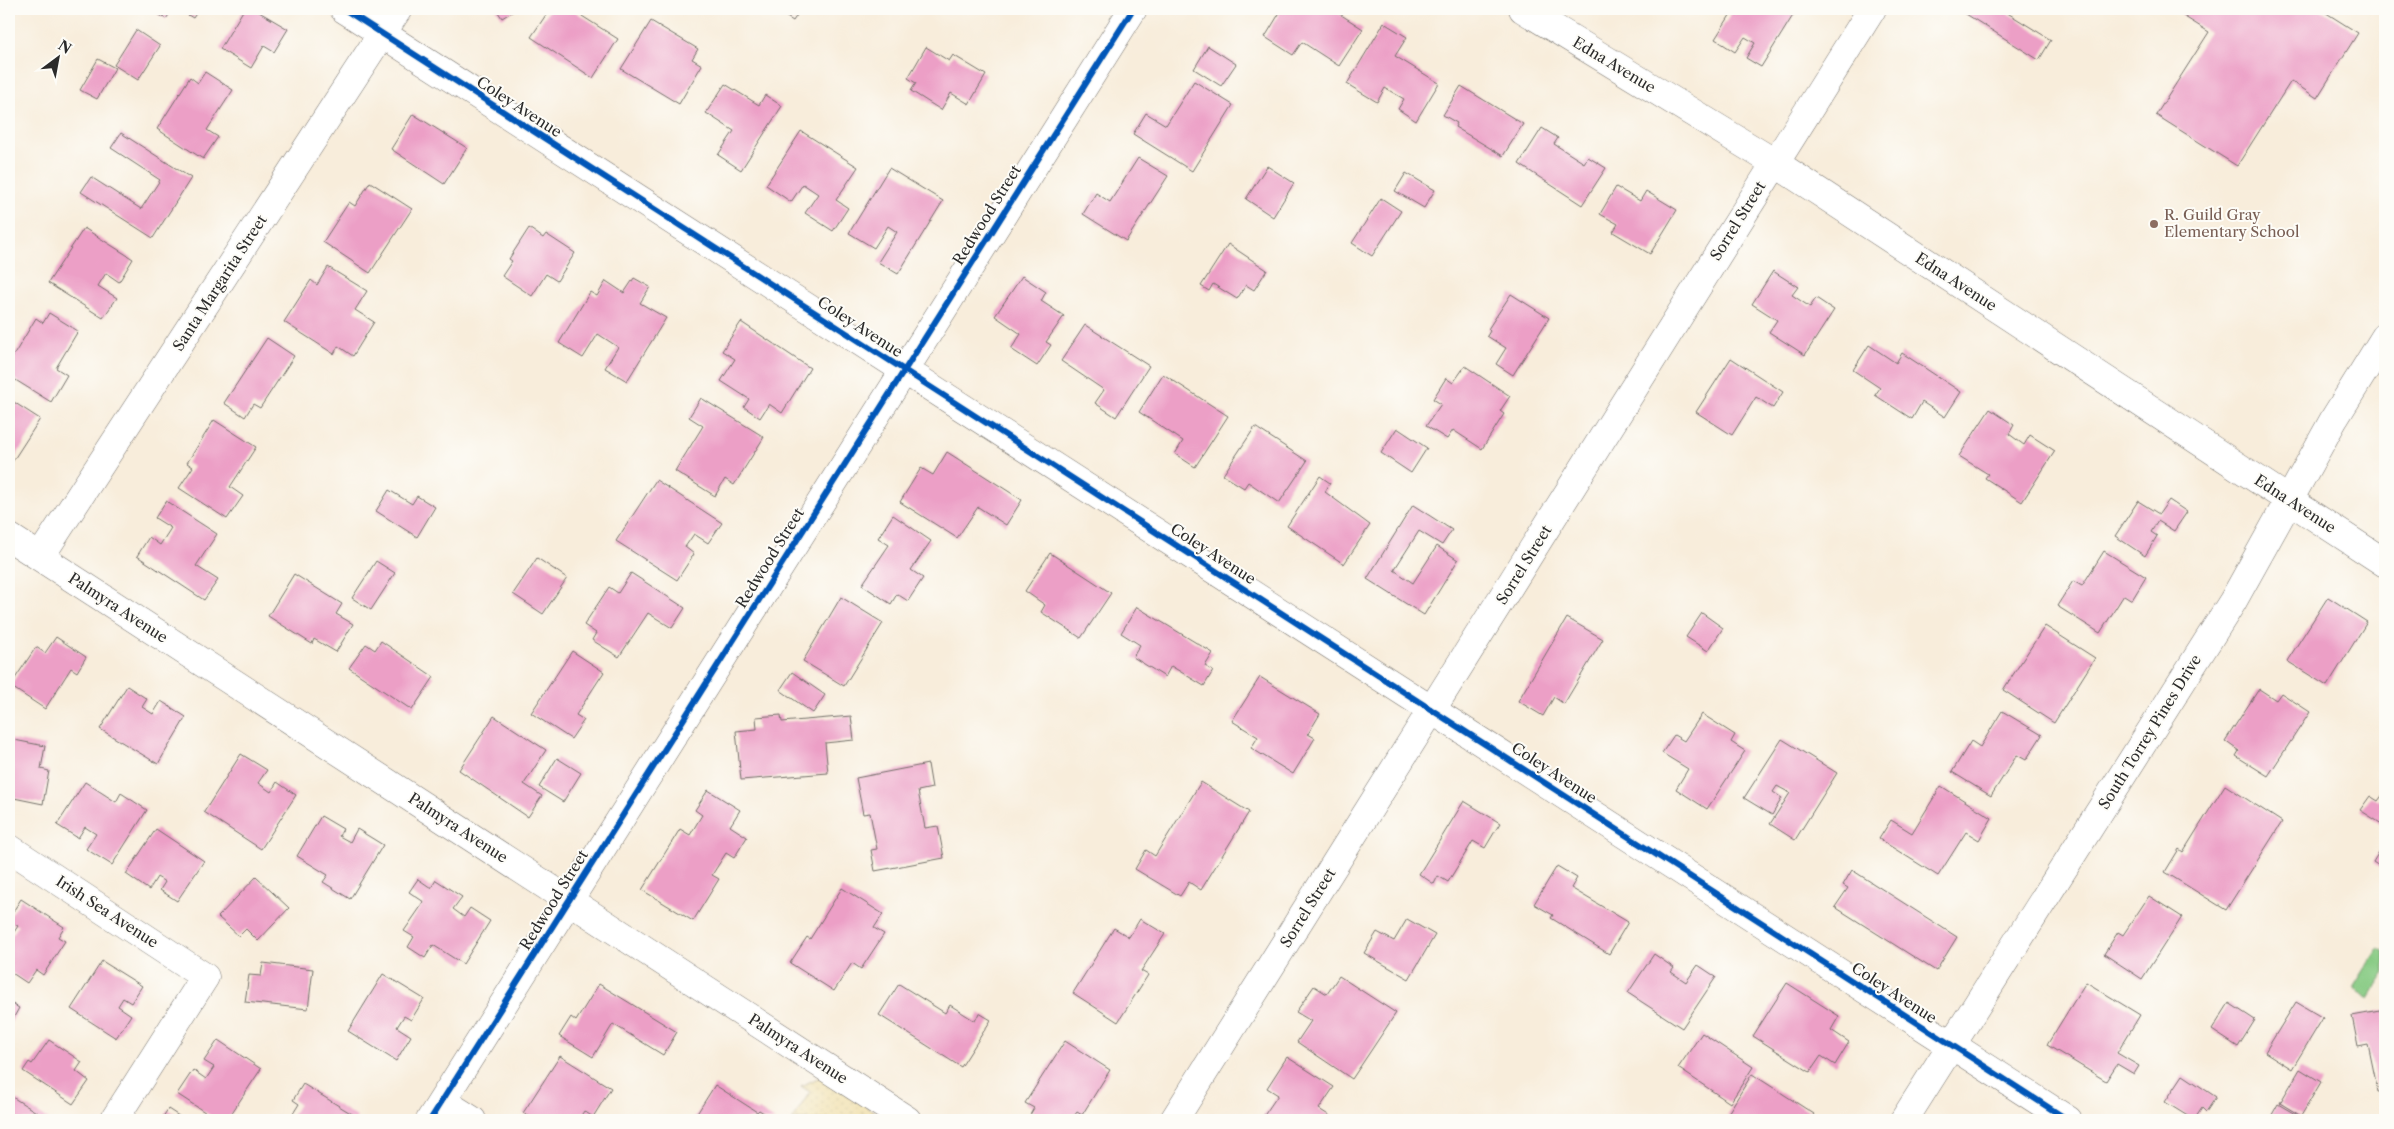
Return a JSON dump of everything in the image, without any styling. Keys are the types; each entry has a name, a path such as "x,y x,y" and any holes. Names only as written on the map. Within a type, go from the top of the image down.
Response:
{"street":[{"name":"Coley Avenue","path":"344,9 2068,1120"},
{"name":"Santa Margarita Street","path":"40,558 398,9"},
{"name":"Redwood Street","path":"436,1111 1133,9"},
{"name":"Edna Avenue","path":"1523,9 1775,163 2385,563"},
{"name":"Sorrel Street","path":"1174,1120 1872,9"},
{"name":"South Torrey Pines Drive","path":"1904,1120 2233,601 2334,419 2385,337"},
{"name":"Palmyra Avenue","path":"9,537 907,1120"},
{"name":"Irish Sea Avenue","path":"9,848 205,976 114,1120"},
{"path":"436,1111 472,1120"}],"green space":[{"path":"2378,948 2385,952 2385,972 2369,998 2353,988"}],"sand":[{"path":"820,1077 887,1120 792,1120 810,1092 801,1086"}],"building":[{"path":"150,9 173,9 166,19"},
{"path":"178,9 199,9 193,18"},
{"path":"244,9 254,9 288,29 274,52 264,46 251,68 220,49"},
{"path":"496,9 517,9 502,18"},
{"path":"550,9 571,9 618,39 593,78 531,37"},
{"path":"774,9 801,9 793,21"},
{"path":"1282,9 1332,9 1363,29 1339,66 1302,42 1293,55 1265,37"},
{"path":"1734,9 1797,9 1761,67 1746,58 1755,43 1745,37 1735,52 1715,39"},
{"path":"1958,9 2001,9 2051,40 2039,60"},
{"path":"2172,9 2320,9 2358,33 2317,98 2291,81 2237,166 2156,115 2209,32"},
{"path":"651,21 698,49 692,59 702,65 679,104 621,69"},
{"path":"1384,23 1407,37 1395,56 1439,83 1416,121 1398,109 1404,99 1385,88 1377,102 1347,84"},
{"path":"136,30 160,46 138,80 114,65"},
{"path":"1208,46 1236,64 1221,86 1194,69"},
{"path":"926,47 949,61 953,55 986,75 969,104 951,93 941,110 911,91 916,83 908,78"},
{"path":"98,59 115,68 97,99 80,90"},
{"path":"205,72 233,90 207,130 218,137 203,159 157,129 190,77 198,83"},
{"path":"1194,81 1233,105 1192,171 1133,134 1146,113 1166,125"},
{"path":"725,84 759,105 765,95 782,106 741,170 718,155 734,131 706,113"},
{"path":"1461,86 1523,124 1503,156 1455,127 1457,123 1443,115"},
{"path":"413,114 467,148 444,184 391,149"},
{"path":"1542,128 1558,138 1554,144 1584,163 1588,157 1606,168 1582,205 1519,164"},
{"path":"801,131 858,167 836,200 848,208 833,231 805,213 818,194 803,184 791,202 766,185"},
{"path":"121,133 191,178 153,238 81,192 91,177 141,209 160,180 111,148"},
{"path":"1138,158 1168,176 1126,241 1083,214 1096,193 1110,202"},
{"path":"1267,166 1294,183 1273,217 1246,199"},
{"path":"889,168 943,201 898,274 878,262 897,232 888,226 874,248 849,233"},
{"path":"1406,173 1435,190 1424,208 1395,191"},
{"path":"370,182 412,209 370,273 323,242 349,202 355,206"},
{"path":"1616,187 1640,201 1646,191 1677,210 1650,254 1613,232 1618,224 1600,214"},
{"path":"1381,198 1401,211 1372,256 1352,243"},
{"path":"84,228 133,259 119,282 106,273 98,286 117,298 103,318 48,283"},
{"path":"529,228 543,238 546,234 575,253 557,281 546,274 532,296 502,276 512,261 509,259"},
{"path":"1228,244 1267,270 1254,290 1246,285 1237,299 1213,284 1209,291 1201,286"},
{"path":"328,267 367,291 355,310 374,322 353,356 338,346 334,354 284,322 311,280 317,285"},
{"path":"1773,271 1798,287 1792,295 1810,307 1816,298 1834,310 1805,355 1769,332 1777,320 1752,304"},
{"path":"1022,276 1046,292 1041,301 1064,316 1046,342 1051,345 1037,366 1011,349 1021,334 995,316"},
{"path":"634,278 650,287 640,303 666,318 627,381 605,368 618,347 598,334 583,358 559,343 590,292 597,296 606,281 624,293"},
{"path":"1511,294 1549,318 1513,375 1496,364 1506,348 1487,336 1490,331 1488,329"},
{"path":"49,313 78,331 56,368 67,375 51,402 9,376 9,363 36,318 43,323"},
{"path":"741,322 810,368 782,413 769,404 760,418 744,407 749,399 721,381 735,359 722,351"},
{"path":"1085,325 1149,366 1116,417 1095,403 1104,390 1061,361"},
{"path":"267,338 294,356 260,408 253,404 245,417 224,403"},
{"path":"1869,345 1896,363 1902,353 1961,392 1945,417 1922,402 1912,419 1875,395 1880,388 1853,370"},
{"path":"1731,358 1783,392 1773,408 1756,397 1732,435 1696,412"},
{"path":"1465,366 1510,396 1500,411 1504,414 1482,449 1453,430 1447,439 1426,426 1441,404 1433,399 1446,378 1453,383"},
{"path":"1163,374 1228,416 1195,467 1175,454 1183,441 1139,412"},
{"path":"701,398 764,437 734,485 725,479 715,496 675,471 703,426 689,417"},
{"path":"9,399 40,419 9,467"},
{"path":"1990,409 2014,425 2009,434 2024,445 2030,435 2055,451 2022,502 1985,478 1988,474 1959,456"},
{"path":"214,420 256,447 230,487 243,496 227,519 179,488 193,467 187,463"},
{"path":"1255,427 1307,461 1279,503 1248,482 1244,488 1223,475"},
{"path":"1397,428 1427,448 1411,473 1381,453"},
{"path":"947,452 1022,500 1006,525 978,507 957,538 900,502 921,468 933,475"},
{"path":"1320,476 1330,483 1325,492 1370,525 1344,564 1287,526"},
{"path":"656,480 722,523 708,543 694,534 685,547 694,554 677,580 616,541"},
{"path":"389,490 412,504 417,496 435,507 417,537 376,511"},
{"path":"2169,500 2187,512 2174,531 2158,521 2151,532 2157,536 2145,556 2115,536 2138,501 2159,514"},
{"path":"166,501 217,534 196,566 218,580 204,600 137,556 149,537 160,545 171,528 155,518"},
{"path":"1413,505 1452,530 1442,545 1419,531 1394,570 1413,583 1437,546 1458,560 1424,615 1367,579"},
{"path":"893,515 931,541 911,570 923,578 908,601 897,594 891,604 862,585 889,545 878,538"},
{"path":"2104,551 2146,577 2132,600 2124,595 2100,633 2057,606 2073,581 2082,586"},
{"path":"1050,553 1111,593 1081,638 1041,612 1045,605 1025,591"},
{"path":"537,558 567,578 543,614 513,594"},
{"path":"376,561 395,573 371,610 352,598"},
{"path":"631,573 685,608 672,628 648,613 619,657 592,640 596,633 584,625 609,587 618,593"},
{"path":"294,574 342,604 336,614 353,624 336,652 314,639 312,644 268,616"},
{"path":"841,597 883,623 844,686 803,661"},
{"path":"2328,597 2367,622 2327,686 2287,661"},
{"path":"1137,607 1213,653 1205,666 1213,671 1204,686 1171,666 1165,677 1133,657 1140,645 1121,633"},
{"path":"1702,613 1723,628 1708,651 1686,637"},
{"path":"1567,618 1603,639 1564,704 1554,697 1543,716 1518,701"},
{"path":"2045,626 2095,658 2054,723 2003,690"},
{"path":"56,637 86,657 77,672 71,668 45,709 10,686 36,647 45,653"},
{"path":"381,641 434,677 412,710 349,668 366,644 375,650"},
{"path":"572,651 604,672 576,715 584,720 571,739 531,713"},
{"path":"792,672 825,695 813,713 780,690"},
{"path":"1260,677 1320,714 1308,734 1315,738 1293,774 1251,748 1258,737 1232,721"},
{"path":"127,686 147,699 142,707 153,714 161,701 186,717 158,764 100,729"},
{"path":"2259,689 2276,700 2281,693 2310,712 2268,776 2236,756 2239,751 2225,741"},
{"path":"2002,711 2042,735 2026,760 2017,755 1991,796 1952,772 1971,741 1980,747"},
{"path":"1702,714 1735,735 1731,742 1745,751 1707,809 1676,789 1688,769 1662,753 1674,735 1684,741"},
{"path":"781,715 782,722 851,716 854,740 825,743 828,773 741,780 736,731 757,729 756,717"},
{"path":"494,716 546,750 524,784 542,796 528,817 459,770"},
{"path":"9,739 45,746 41,769 49,771 43,804 9,797"},
{"path":"1782,739 1837,773 1795,840 1770,824 1790,793 1777,786 1773,792 1782,798 1772,815 1744,798"},
{"path":"241,754 267,770 258,783 271,792 277,782 296,795 261,849 204,812"},
{"path":"557,758 581,773 563,802 539,787"},
{"path":"928,764 932,788 918,791 925,828 938,826 944,858 875,871 871,850 877,849 870,813 863,814 856,778"},
{"path":"85,782 116,802 121,793 147,810 112,865 86,849 96,834 85,827 78,838 57,825"},
{"path":"1201,782 1249,812 1201,890 1189,882 1180,896 1135,869 1146,850 1155,856"},
{"path":"2225,785 2282,822 2226,910 2165,872 2179,849 2183,852"},
{"path":"1941,786 1992,818 1979,840 1966,832 1938,876 1879,839 1891,820 1912,833"},
{"path":"708,790 740,810 730,826 747,837 734,858 726,853 712,875 719,879 693,921 642,890 680,829 690,835 702,815 695,810"},
{"path":"2384,793 2385,826 2360,810 2370,796 2378,801"},
{"path":"1464,801 1500,823 1485,848 1473,841 1448,882 1438,876 1434,884 1419,874"},
{"path":"321,816 343,829 339,836 350,842 357,829 383,845 350,899 323,882 328,875 297,856"},
{"path":"156,829 204,861 177,901 160,890 165,882 157,877 149,890 126,874"},
{"path":"2385,842 2385,870 2373,862"},
{"path":"1557,866 1577,878 1571,888 1628,922 1609,954 1551,918 1553,915 1534,904"},
{"path":"1852,870 1957,937 1936,971 1835,907 1848,888 1843,885"},
{"path":"256,877 289,908 258,941 246,929 239,936 218,917"},
{"path":"418,879 431,888 436,880 462,897 453,909 464,917 470,908 490,921 463,964 433,945 425,958 408,947 414,937 404,931 424,902 409,892"},
{"path":"842,888 883,914 874,928 884,934 861,969 852,963 834,991 790,963 807,937 810,939"},
{"path":"2149,896 2182,917 2142,979 2104,954 2118,932 2123,935"},
{"path":"21,899 64,927 58,937 65,941 43,975 36,970 27,983 9,971 9,937 18,926 9,921 9,918"},
{"path":"1140,919 1165,934 1141,971 1148,975 1118,1022 1073,993 1114,928 1129,937"},
{"path":"1407,919 1435,935 1409,979 1364,953 1377,932 1394,941"},
{"path":"1654,954 1674,968 1671,972 1686,982 1698,965 1716,977 1682,1028 1628,993"},
{"path":"102,961 142,986 131,1003 123,998 118,1006 131,1015 116,1038 71,1009"},
{"path":"263,963 313,969 308,1009 245,1002 249,975 261,976"},
{"path":"383,974 424,999 411,1020 404,1016 397,1027 411,1036 396,1061 348,1031"},
{"path":"1339,976 1396,1013 1352,1079 1297,1042 1311,1021 1296,1012 1314,986 1327,994"},
{"path":"2086,982 2140,1015 2117,1053 2139,1066 2134,1074 2117,1064 2106,1081 2047,1045"},
{"path":"1787,983 1839,1016 1831,1030 1849,1042 1835,1065 1821,1056 1810,1072 1753,1036"},
{"path":"599,984 677,1032 663,1055 613,1024 593,1057 559,1036 571,1017 576,1021"},
{"path":"899,984 945,1013 950,1005 975,1021 979,1013 991,1020 961,1067 879,1015"},
{"path":"9,1002 19,1008 9,1026"},
{"path":"2296,1002 2323,1018 2292,1069 2265,1052"},
{"path":"2229,1003 2255,1020 2238,1047 2212,1030"},
{"path":"2385,1010 2385,1091 2378,1092 2368,1044 2358,1046 2352,1016"},
{"path":"1702,1033 1753,1067 1730,1103 1678,1068"},
{"path":"49,1040 82,1062 76,1071 89,1081 73,1104 23,1071 29,1062 32,1064"},
{"path":"218,1040 261,1069 227,1120 217,1120 177,1094 193,1070 206,1079 214,1067 204,1061"},
{"path":"1065,1041 1110,1070 1082,1115 1077,1112 1071,1120 1027,1120 1034,1108 1025,1103"},
{"path":"560,1056 611,1088 593,1117 584,1111 578,1120 535,1120 523,1113"},
{"path":"1287,1057 1334,1087 1319,1109 1330,1116 1327,1120 1261,1120 1278,1095 1267,1088"},
{"path":"2300,1069 2321,1082 2301,1116 2280,1103"},
{"path":"1752,1074 1814,1114 1810,1120 1735,1120 1727,1115"},
{"path":"2183,1075 2216,1097 2206,1112 2202,1108 2194,1120 2165,1102"},
{"path":"303,1084 357,1117 355,1120 289,1120 299,1104 293,1100"},
{"path":"715,1085 757,1112 759,1110 775,1120 693,1120"},
{"path":"9,1095 49,1120 9,1120"},
{"path":"2278,1104 2300,1117 2298,1120 2269,1120"},
{"path":"168,1109 185,1120 161,1120"}],"cycle path":[{"path":"344,9 2068,1120"},
{"path":"430,1120 1133,9"}],"place":[{"name":"R. Guild Gray Elementary School","path":"2154,224"}]}
